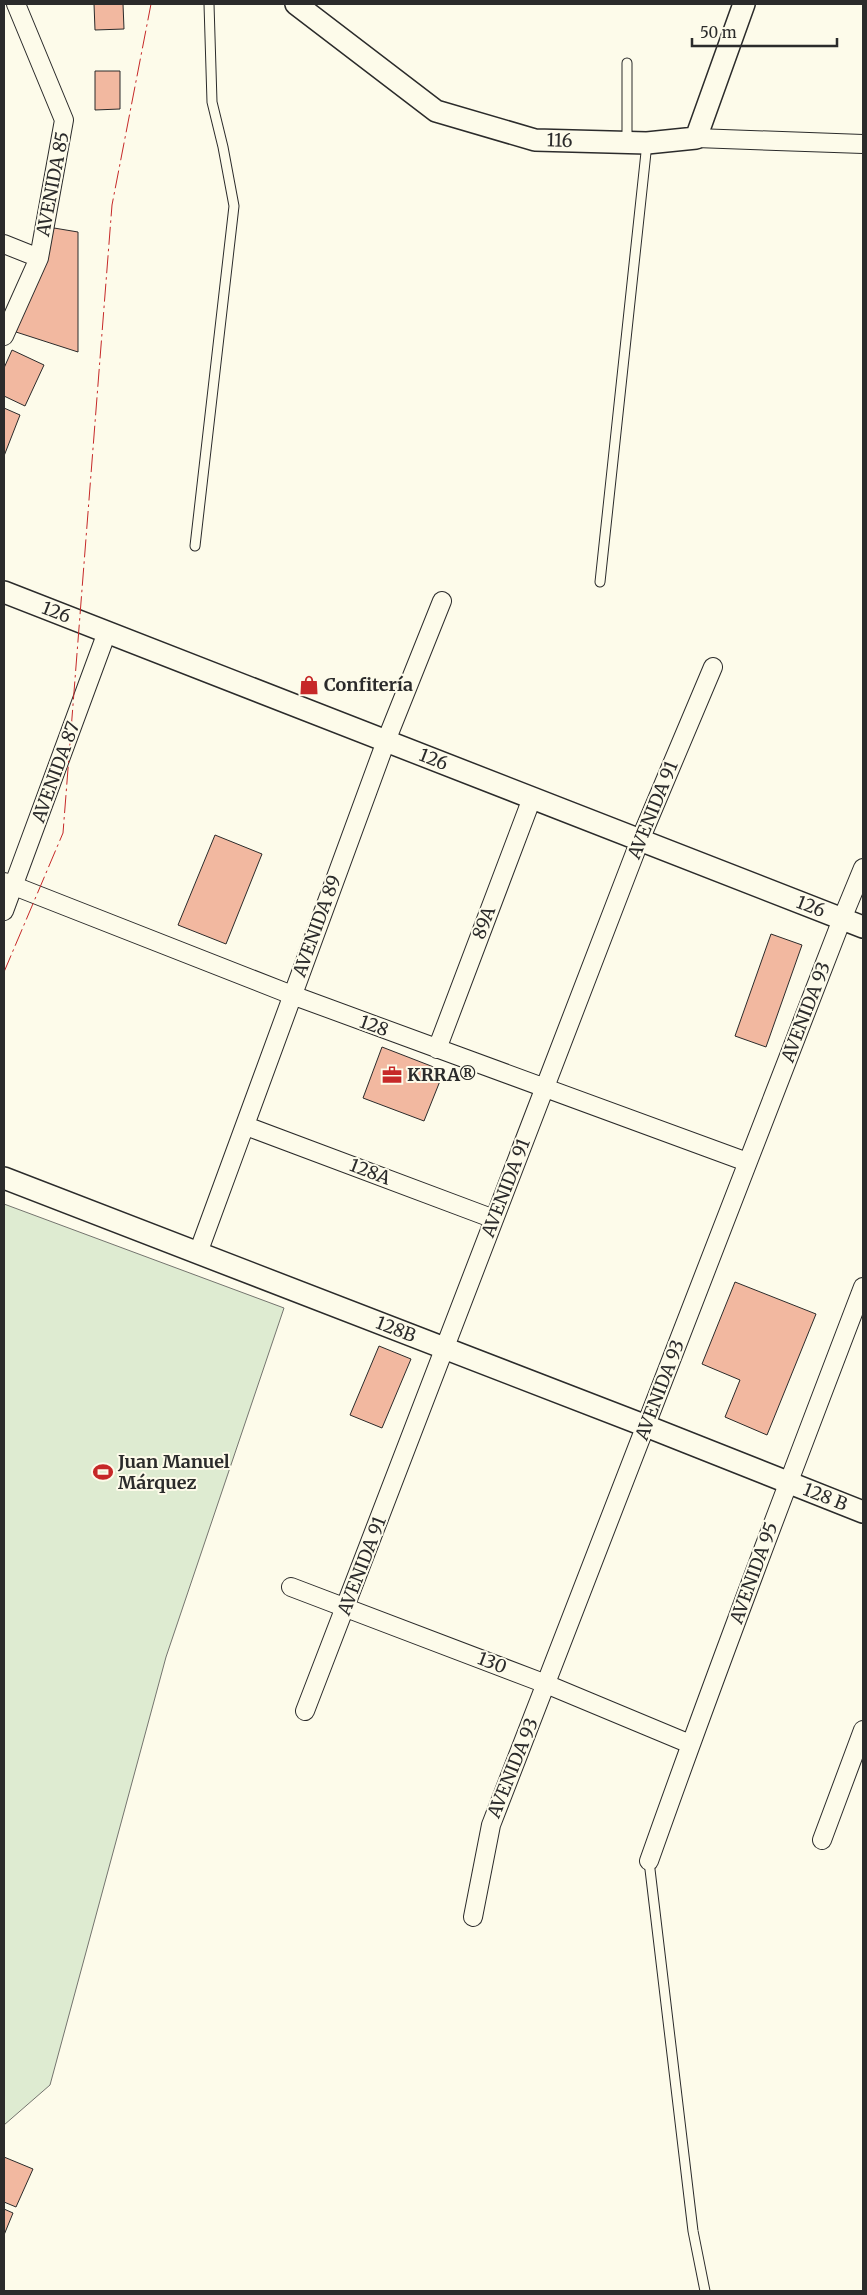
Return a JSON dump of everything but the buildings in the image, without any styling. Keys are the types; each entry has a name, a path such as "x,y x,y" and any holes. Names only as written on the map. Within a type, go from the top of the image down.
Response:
{"street":[{"name":"AVENIDA 85","path":"4,336 39,258 64,120 16,4"},
{"name":"116","path":"296,4 436,111 536,140 637,142 696,138 863,144"},
{"path":"696,138 744,4"},
{"path":"4,244 39,258"},
{"name":"126","path":"4,592 863,927"},
{"name":"AVENIDA 89","path":"198,1253 386,741 442,601"},
{"name":"AVENIDA 87","path":"4,911 9,884 107,632"},
{"name":"AVENIDA 91","path":"305,1711 640,840 713,667"},
{"name":"89A","path":"437,1049 532,798"},
{"name":"AVENIDA 93","path":"473,1917 490,1825 863,868"},
{"name":"128","path":"9,884 292,995 747,1162"},
{"name":"128A","path":"246,1126 494,1219"},
{"name":"128B","path":"4,1178 788,1481"},
{"name":"AVENIDA 95","path":"649,1862 690,1744 863,1287"},
{"name":"128 B","path":"788,1481 863,1512"},
{"name":"130","path":"291,1586 546,1684 690,1744"},
{"path":"822,1840 863,1730"}],"lane":[{"path":"195,546 234,206 212,102 209,4"},
{"path":"600,582 637,142 627,63"},
{"path":"649,1862 693,2231 705,2291"}],"green space":[{"name":"Juan Manuel Márquez","path":"4,1204 284,1308 166,1657 50,2085 4,2125"}],"power":[{"path":"4,972 63,833 112,205 151,4"}],"place":[{"name":"Confitería","path":"309,685"},
{"name":"KRRA®","path":"392,1075"},
{"name":"Juan Manuel Márquez","path":"103,1472"}]}
